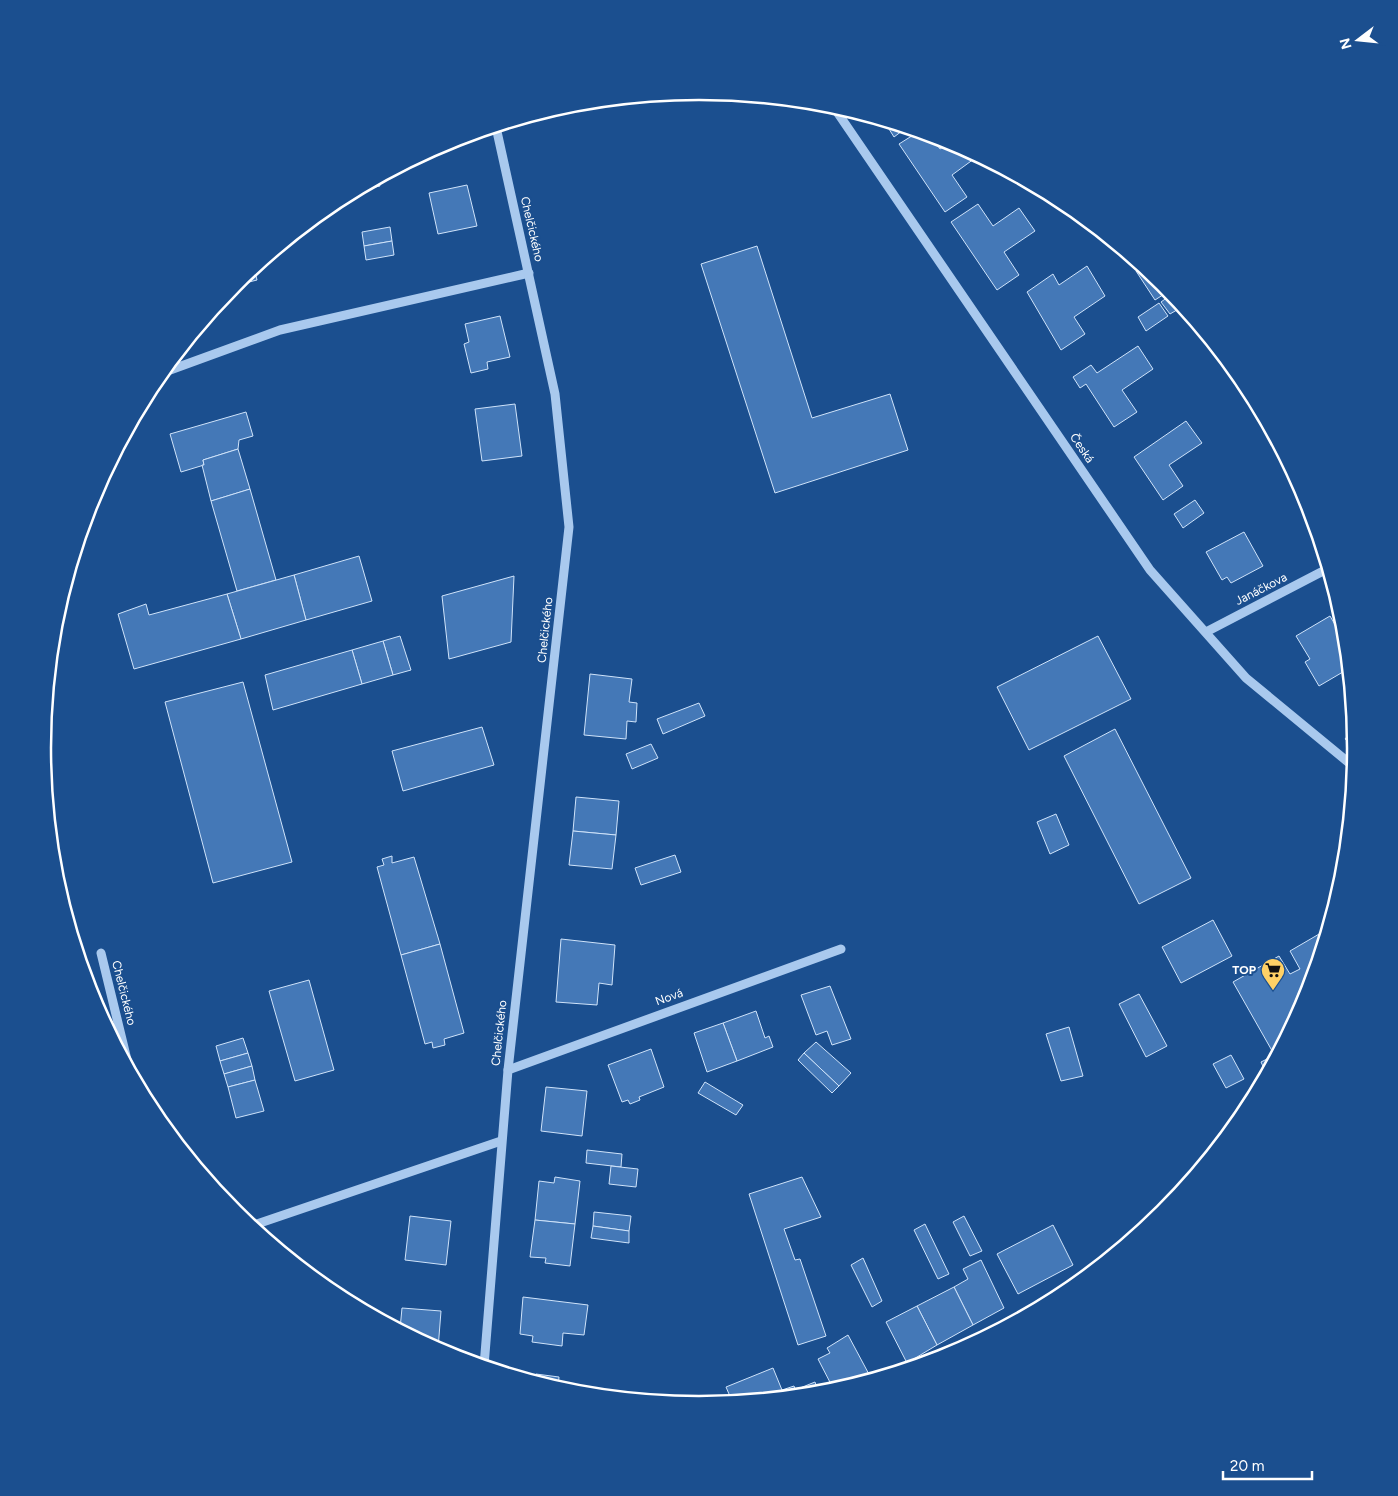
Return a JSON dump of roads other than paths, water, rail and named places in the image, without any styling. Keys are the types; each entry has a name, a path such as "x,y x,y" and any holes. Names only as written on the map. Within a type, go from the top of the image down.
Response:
{"street":[{"name":"Česká","path":"840,116 1150,570 1246,678 1346,761"},
{"name":"Chelčického","path":"485,1359 508,1070 569,527 555,394 497,133"},
{"path":"174,369 280,330 529,273"},
{"name":"Janáčkova","path":"1206,632 1322,571"},
{"name":"Nová","path":"508,1070 840,949"},
{"name":"Chelčického","path":"101,953 123,1044"},
{"path":"259,1223 501,1141"}],"place":[{"name":"TOP","path":"1273,991"}]}
